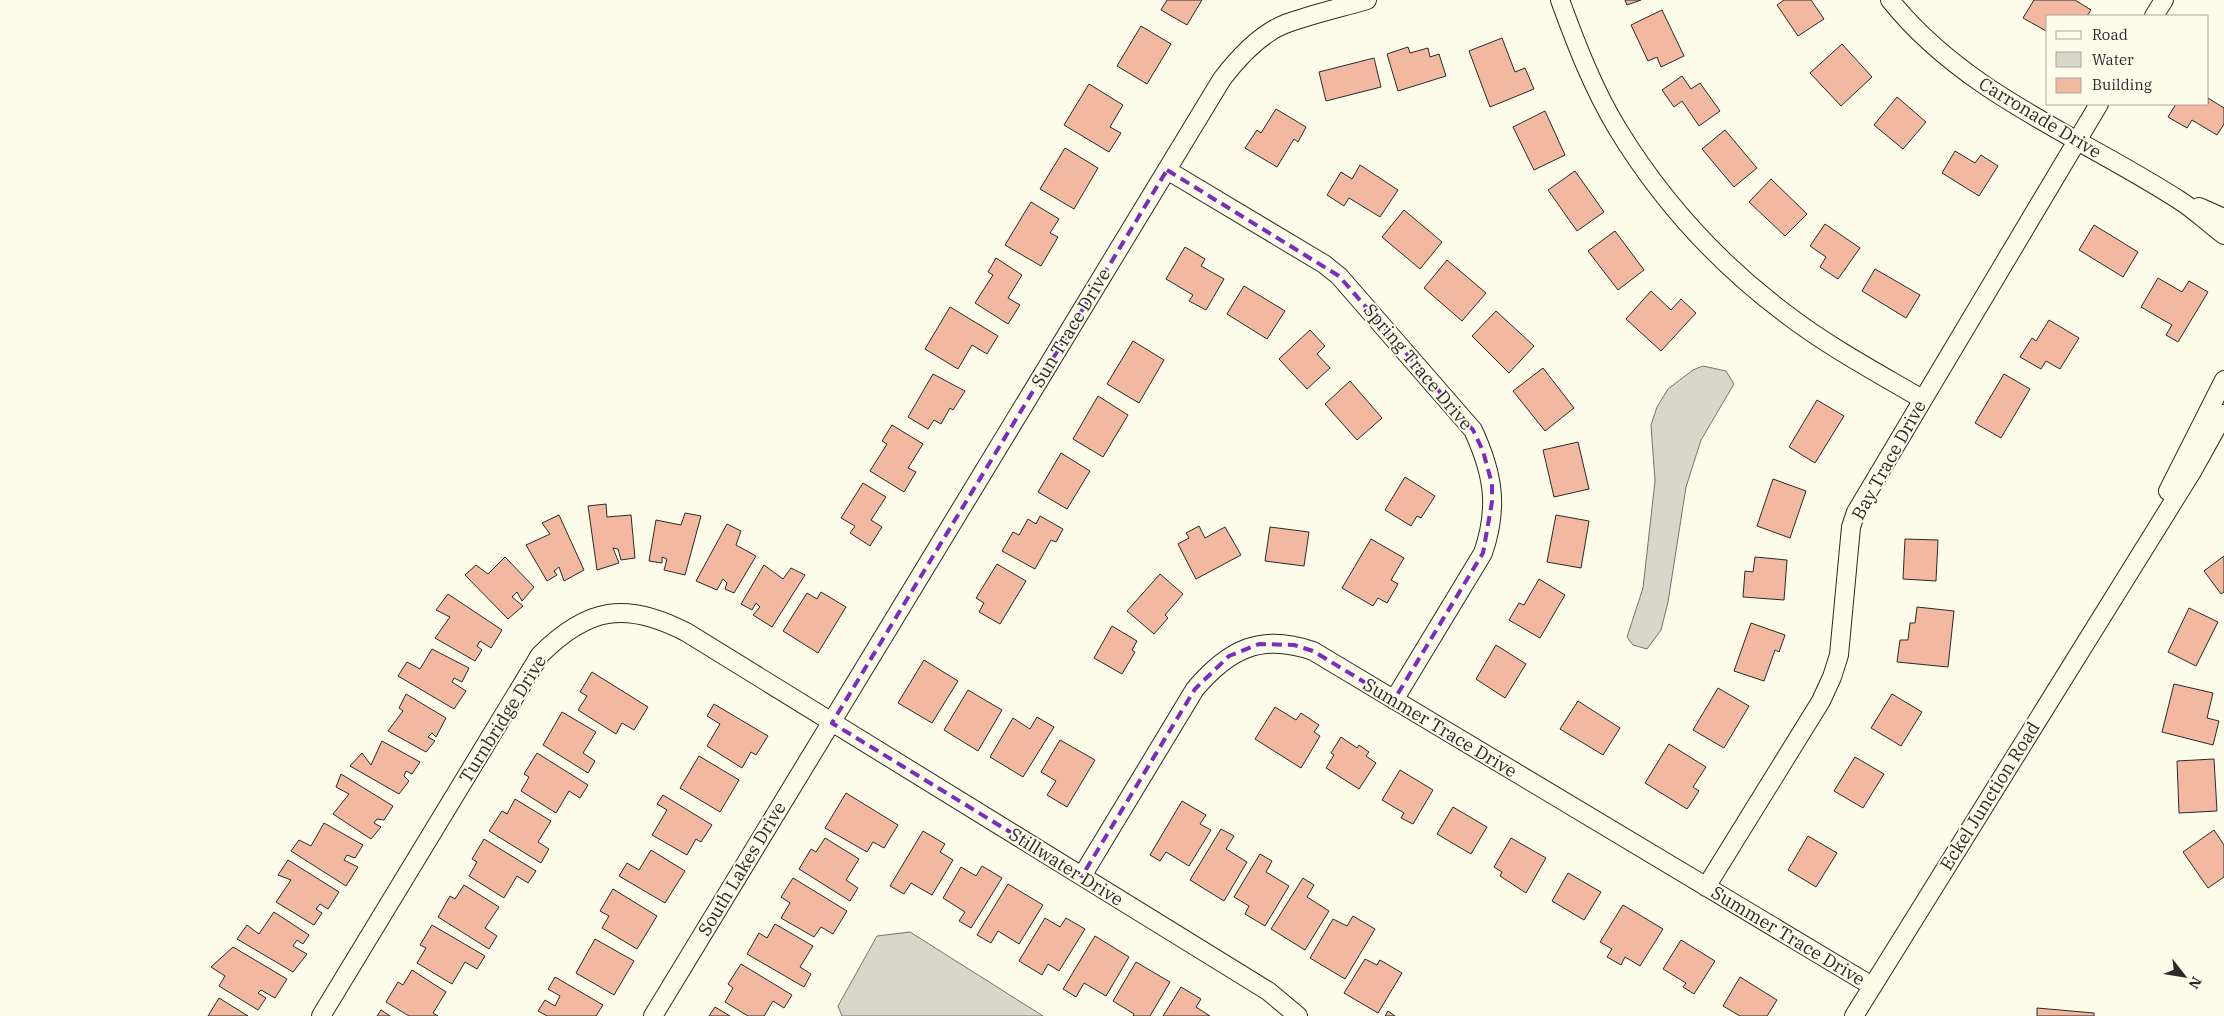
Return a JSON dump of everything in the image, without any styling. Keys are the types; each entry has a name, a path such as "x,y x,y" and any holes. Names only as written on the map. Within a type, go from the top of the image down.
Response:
{"street":[{"name":"Sun Trace Drive","path":"832,722 1222,79 1235,62 1250,48 1284,24 1367,0"},
{"path":"1560,0 1595,87 1616,127 1672,207 1712,250 1790,318 1922,399"},
{"name":"Carronade Drive","path":"1890,0 1917,32 1971,77 2076,141 2180,200 2224,218"},
{"path":"2155,15 2164,0"},
{"name":"Bay Trace Drive","path":"1706,887 1821,701 1832,677 1839,655 1851,528 1856,512 2098,105"},
{"name":"Spring Trace Drive","path":"1167,170 1324,264 1339,276 1473,430 1483,451 1492,484 1489,536 1483,553 1394,700"},
{"name":"Carronade Drive","path":"2180,200 2224,235"},
{"name":"Eckel Junction Road","path":"2126,577 2141,542 2224,380"},
{"name":"Eckel Junction Road","path":"1854,1016 2194,470 2224,414"},
{"name":"Turnbridge Drive","path":"321,1016 540,655 561,634 582,621 609,614 636,613 661,619 686,632 832,722"},
{"name":"Summer Trace Drive","path":"1082,876 1195,689 1214,667 1229,656 1259,644 1294,645 1312,651 1872,986"},
{"name":"Stillwater Drive","path":"832,722 1268,991 1298,1016"},
{"name":"South Lakes Drive","path":"653,1016 832,722"}],"highlighted area":[{"path":"1167,170 1339,276 1473,430 1483,451 1492,484 1492,502 1483,553 1394,700 1313,651 1294,645 1259,644 1229,656 1195,689 1082,876 832,723"}],"water":[{"path":"1703,366 1726,371 1734,384 1701,440 1686,487 1668,602 1661,630 1647,649 1633,645 1627,637 1643,588 1655,481 1651,425 1657,407 1668,389 1693,370"},
{"path":"910,932 1043,1016 842,1016 838,1006 877,936"}],"building":[{"path":"1167,0 1202,0 1187,25 1161,10"},
{"path":"1625,0 1641,0 1627,5"},
{"path":"1784,0 1811,0 1824,19 1798,36 1777,5"},
{"path":"2034,0 2075,0 2091,10 2088,15 2046,15 2046,31 2023,18"},
{"path":"1662,10 1684,56 1661,67 1657,57 1648,61 1631,25"},
{"path":"1141,26 1171,44 1147,84 1117,66"},
{"path":"1502,38 1515,72 1525,68 1534,89 1490,107 1469,51"},
{"path":"1842,44 1872,77 1841,106 1810,73"},
{"path":"1408,47 1410,53 1428,48 1430,57 1439,54 1446,76 1398,91 1387,54"},
{"path":"1374,58 1381,87 1326,101 1319,72"},
{"path":"1682,76 1691,89 1700,83 1720,111 1699,126 1682,101 1674,107 1662,90"},
{"path":"1089,84 1123,105 1110,127 1121,133 1109,152 1064,125"},
{"path":"1897,97 1926,122 1903,149 1874,125"},
{"path":"2209,99 2224,108 2224,124 2217,135 2192,120 2187,128 2168,117 2175,105 2209,105"},
{"path":"1276,109 1306,127 1298,142 1294,139 1277,167 1245,148 1257,130 1261,133"},
{"path":"1545,111 1565,155 1534,170 1513,127"},
{"path":"1725,130 1757,168 1734,187 1702,149"},
{"path":"1065,148 1098,168 1074,209 1040,189"},
{"path":"1955,151 1975,163 1981,155 1998,166 1979,196 1942,173"},
{"path":"1360,165 1398,190 1380,217 1349,198 1344,206 1327,195 1341,172 1352,179"},
{"path":"1575,171 1604,212 1577,231 1548,190"},
{"path":"1771,179 1807,214 1785,236 1749,202"},
{"path":"1031,202 1059,219 1050,233 1058,237 1041,266 1005,245"},
{"path":"1404,210 1442,242 1420,269 1382,237"},
{"path":"1825,224 1860,248 1838,279 1820,267 1826,257 1810,246"},
{"path":"2094,225 2138,252 2123,277 2079,250"},
{"path":"1615,231 1644,270 1618,290 1588,251"},
{"path":"1185,247 1205,259 1201,266 1224,279 1206,310 1189,301 1193,295 1166,279"},
{"path":"996,258 1022,275 1008,298 1020,305 1008,324 975,303 993,275 988,272"},
{"path":"1447,260 1486,293 1462,321 1424,288"},
{"path":"1875,269 1920,295 1906,318 1862,291"},
{"path":"2158,278 2182,292 2189,281 2208,292 2178,342 2166,335 2172,325 2141,307"},
{"path":"1244,286 1285,311 1267,339 1227,314"},
{"path":"1651,291 1671,310 1681,299 1696,313 1661,351 1626,319"},
{"path":"950,307 998,336 987,354 972,345 958,369 925,349"},
{"path":"1496,311 1534,346 1509,373 1472,336"},
{"path":"2049,320 2079,338 2060,369 2046,361 2041,369 2020,357 2032,338 2036,341"},
{"path":"1310,330 1325,346 1317,354 1330,368 1307,389 1279,359"},
{"path":"1133,341 1164,360 1139,403 1107,384"},
{"path":"1543,368 1574,408 1545,431 1513,391"},
{"path":"933,374 965,391 953,410 950,408 941,424 934,420 928,429 908,417"},
{"path":"2004,374 2030,389 2001,438 1975,423"},
{"path":"1350,381 1382,418 1357,440 1325,404"},
{"path":"1098,396 1128,415 1103,457 1073,439"},
{"path":"1817,400 1844,416 1815,463 1789,447"},
{"path":"892,425 923,444 908,468 916,472 904,492 870,471 887,444 882,441"},
{"path":"1578,442 1589,489 1554,497 1543,450"},
{"path":"1061,453 1090,471 1067,509 1038,492"},
{"path":"1405,477 1435,496 1421,518 1417,516 1411,526 1385,510"},
{"path":"1773,479 1806,491 1790,538 1757,526"},
{"path":"863,483 886,497 871,520 882,527 870,546 850,533 855,526 841,518"},
{"path":"606,504 607,517 631,515 635,558 621,560 618,549 613,548 619,563 597,570 588,506"},
{"path":"685,513 701,516 685,575 664,570 667,559 662,557 662,563 649,561 656,520 681,525"},
{"path":"559,515 584,570 564,581 559,567 554,571 557,575 547,581 526,545 550,534 542,523"},
{"path":"1556,515 1589,521 1581,568 1547,562"},
{"path":"1040,516 1063,529 1056,542 1051,540 1035,569 1002,551 1013,532 1019,535 1028,519 1036,524"},
{"path":"727,524 741,531 736,545 756,556 734,593 725,589 727,583 723,579 717,590 696,581"},
{"path":"1199,526 1205,538 1225,527 1241,555 1196,579 1178,544 1189,538 1186,533"},
{"path":"1270,527 1309,532 1304,566 1265,561"},
{"path":"1371,539 1404,558 1391,580 1398,584 1387,603 1378,598 1373,606 1342,588"},
{"path":"1905,539 1938,540 1936,581 1903,579"},
{"path":"2224,556 2224,592 2221,594 2204,571"},
{"path":"505,557 534,587 522,601 517,592 512,597 523,606 508,619 465,575 476,565 488,574"},
{"path":"1755,557 1787,560 1784,600 1743,597 1745,571 1753,572"},
{"path":"997,564 1026,581 1000,624 979,612 984,603 976,598"},
{"path":"764,565 783,579 791,568 805,575 772,627 753,615 760,607 756,603 752,610 741,604"},
{"path":"1160,574 1183,594 1165,615 1168,618 1154,634 1127,611"},
{"path":"1539,579 1565,595 1540,638 1509,620 1519,603 1524,605"},
{"path":"821,592 846,607 818,653 783,631 807,593 817,599"},
{"path":"448,594 502,630 491,648 480,641 477,646 482,650 475,661 435,638 450,617 436,610"},
{"path":"1917,607 1954,611 1948,667 1897,662 1900,640 1908,640 1910,623 1915,623"},
{"path":"2189,608 2218,622 2196,666 2168,652"},
{"path":"1751,623 1785,635 1779,652 1775,650 1764,681 1734,671"},
{"path":"1112,626 1137,641 1132,650 1135,652 1122,674 1094,658"},
{"path":"1496,645 1526,664 1505,698 1476,679"},
{"path":"432,649 469,668 462,682 454,678 452,682 466,691 454,709 398,676 407,662 420,669"},
{"path":"924,660 958,681 932,723 898,703"},
{"path":"592,672 648,707 634,730 622,723 616,734 578,710 587,696 580,692"},
{"path":"2174,684 2213,693 2207,718 2219,721 2213,745 2162,732"},
{"path":"1718,688 1749,706 1724,748 1693,730"},
{"path":"968,690 1002,710 978,751 944,730"},
{"path":"406,694 446,718 436,737 432,733 428,737 435,741 426,752 388,731 403,711 399,708"},
{"path":"1892,694 1922,712 1901,746 1871,728"},
{"path":"1578,701 1620,728 1603,755 1560,729"},
{"path":"714,704 768,736 756,755 751,752 742,768 707,746 720,724 707,716"},
{"path":"1275,707 1296,720 1301,713 1319,725 1314,732 1320,736 1301,768 1255,739"},
{"path":"562,712 596,732 583,753 595,761 588,773 543,745"},
{"path":"1037,717 1054,727 1023,777 990,757 1013,718 1030,729"},
{"path":"1341,737 1357,748 1359,745 1369,752 1366,756 1376,763 1359,789 1326,768 1334,755 1331,753"},
{"path":"1060,740 1095,760 1067,807 1047,795 1056,781 1041,772"},
{"path":"382,741 420,762 412,774 406,771 404,776 409,781 399,794 350,766 362,753 371,765"},
{"path":"1669,744 1706,767 1693,787 1699,791 1687,809 1645,783"},
{"path":"537,753 588,785 580,798 569,791 556,813 521,791 529,777 524,774"},
{"path":"699,756 739,780 720,812 680,788"},
{"path":"1855,757 1884,774 1863,808 1834,791"},
{"path":"2214,759 2217,811 2179,813 2177,761"},
{"path":"1400,770 1433,790 1413,824 1401,818 1404,813 1382,800"},
{"path":"341,774 393,806 384,820 377,819 374,823 381,827 371,839 333,814 349,794 336,787"},
{"path":"846,793 898,825 884,848 873,842 867,852 825,828"},
{"path":"663,795 712,825 701,842 696,839 687,855 652,835 667,810 657,804"},
{"path":"515,799 551,821 538,842 549,849 541,863 489,831 502,811 507,814"},
{"path":"1182,801 1206,815 1200,824 1211,830 1189,866 1166,852 1160,861 1150,855"},
{"path":"1453,807 1487,827 1471,854 1437,834"},
{"path":"324,823 363,845 355,858 347,855 344,860 358,867 346,886 291,851 299,840 311,846"},
{"path":"1221,829 1234,836 1226,849 1247,862 1224,901 1190,880"},
{"path":"2214,830 2224,845 2224,877 2208,888 2183,852"},
{"path":"923,831 945,844 940,852 953,860 932,895 911,883 904,894 890,886"},
{"path":"1808,836 1837,853 1816,887 1788,870"},
{"path":"825,838 859,859 846,880 858,888 850,901 799,869 811,849 816,852"},
{"path":"1511,838 1546,858 1526,893 1500,876 1502,872 1494,867"},
{"path":"484,839 536,871 528,883 517,876 504,898 469,876 477,862 472,859"},
{"path":"651,850 685,871 665,903 619,876 627,863 639,870"},
{"path":"1260,854 1272,861 1266,872 1289,886 1265,926 1245,914 1249,906 1234,897"},
{"path":"288,860 339,892 328,909 320,904 316,909 322,913 314,925 276,902 291,880 278,875"},
{"path":"982,866 1002,878 971,928 959,921 965,912 943,898 961,867 976,876"},
{"path":"1568,873 1601,892 1584,920 1552,901"},
{"path":"793,878 847,911 833,934 821,927 814,937 781,918 790,903 781,897"},
{"path":"1303,878 1314,885 1307,897 1329,911 1305,950 1271,929"},
{"path":"1008,884 1043,905 1019,944 998,931 991,943 977,935"},
{"path":"464,885 499,907 485,928 497,936 489,949 438,917 450,896 455,899"},
{"path":"613,889 657,916 637,949 602,928 609,916 600,911"},
{"path":"1623,905 1663,929 1640,966 1625,957 1621,965 1607,957 1612,949 1600,942"},
{"path":"274,912 309,935 303,944 297,940 293,946 307,954 293,972 237,939 247,925 259,934"},
{"path":"1353,916 1375,929 1345,979 1310,958 1333,919 1347,926"},
{"path":"1045,918 1060,927 1066,918 1085,929 1059,971 1048,964 1042,975 1019,961"},
{"path":"775,924 813,946 800,967 811,974 804,987 747,954 759,933 767,938"},
{"path":"432,925 485,956 477,969 465,962 452,984 417,963 426,948 420,945"},
{"path":"1095,936 1129,957 1106,996 1084,983 1076,997 1063,989"},
{"path":"595,939 634,961 614,995 576,973"},
{"path":"1681,940 1715,961 1694,994 1683,987 1686,983 1663,969"},
{"path":"233,947 287,979 275,998 261,990 258,993 266,998 258,1010 219,986 225,976 211,967"},
{"path":"1365,959 1377,965 1380,960 1402,973 1378,1013 1344,993"},
{"path":"1136,962 1170,982 1150,1016 1133,1016 1134,1014 1113,1001"},
{"path":"741,964 792,995 784,1008 773,1001 764,1016 748,1016 725,1002 733,988 728,984"},
{"path":"412,970 446,992 433,1013 438,1016 409,1016 386,1002 398,982 403,985"},
{"path":"555,977 603,1005 596,1016 547,1016 538,1011 545,1000 555,1006 560,996 548,989"},
{"path":"1740,977 1777,1000 1767,1016 1740,1016 1723,1006"},
{"path":"1181,987 1201,999 1196,1007 1210,1016 1163,1016"},
{"path":"219,998 248,1016 208,1016"},
{"path":"715,1007 730,1016 709,1016"},
{"path":"2037,1008 2094,1013 2094,1016 2037,1016"},
{"path":"381,1010 390,1016 377,1016"},
{"path":"1388,1011 1395,1016 1385,1016"}]}
